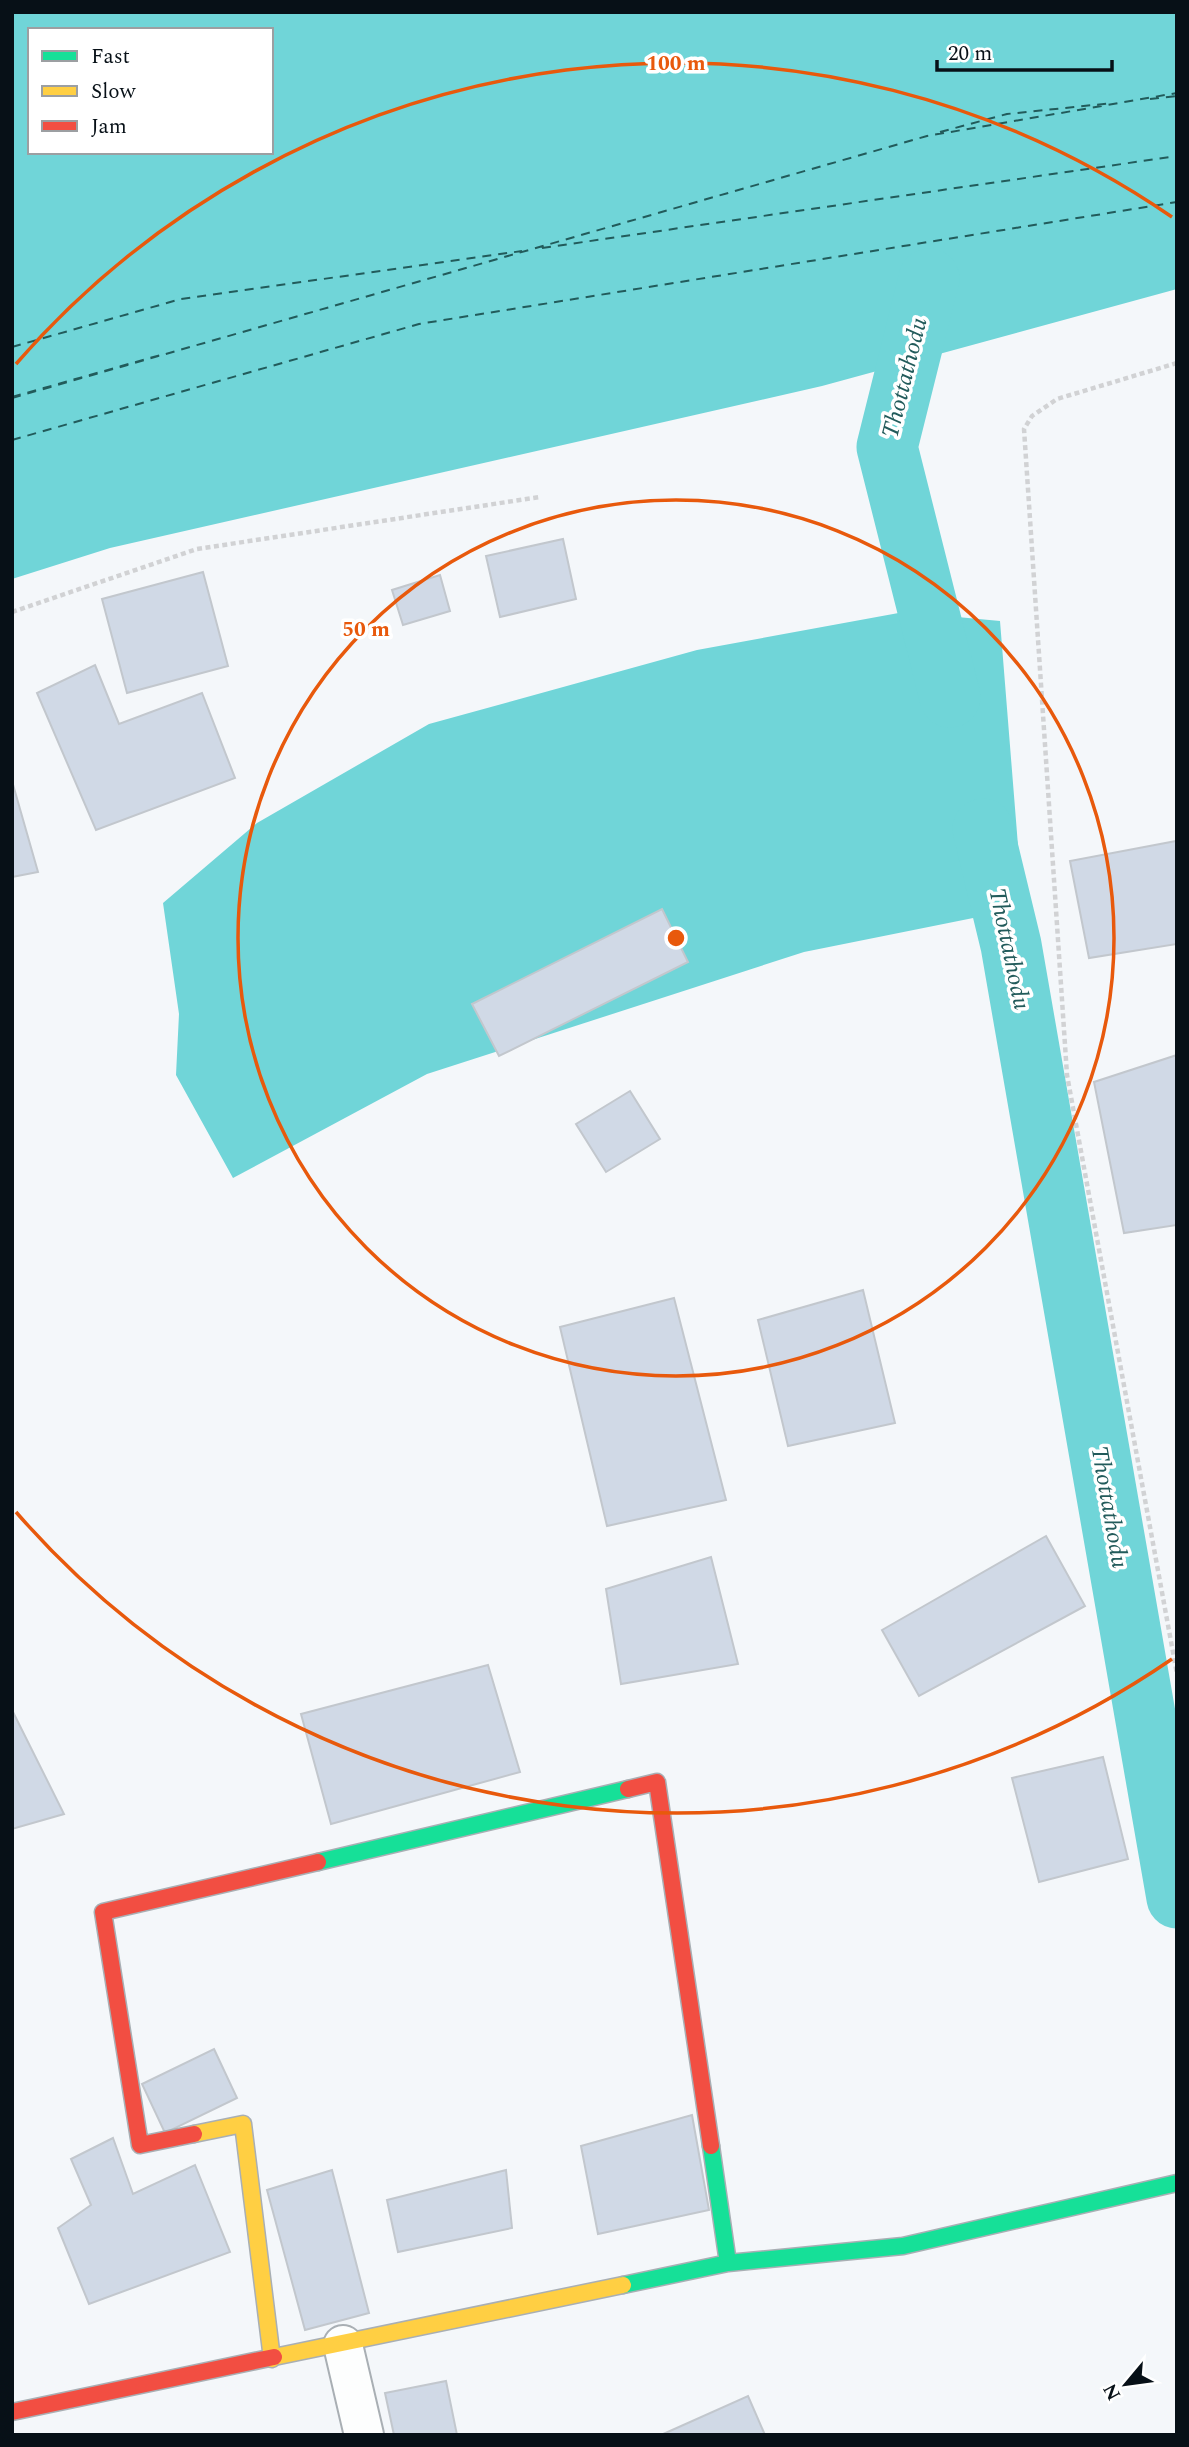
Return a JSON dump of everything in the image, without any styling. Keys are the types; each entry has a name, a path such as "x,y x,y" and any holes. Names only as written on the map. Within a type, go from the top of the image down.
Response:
{"street":[{"path":"272,2359 243,2124 140,2145 103,1912 657,1782 728,2263"},
{"path":"12,2412 728,2263 903,2246 1177,2183"},
{"path":"343,2344 364,2435"}],"path":[{"path":"1177,363 1057,399 1032,416 1024,429 1067,1075 1177,1675"},
{"path":"12,612 197,550 540,497"}],"water":[{"path":"12,12 1177,12 1177,289 822,386 110,548 12,579"},
{"path":"904,612 1000,621 1023,908 804,952 427,1074 233,1178 176,1075 179,1014 163,903 257,823 429,724 697,650"}],"building":[{"path":"563,539 576,599 500,617 486,556"},
{"path":"203,572 228,666 127,693 102,599"},
{"path":"440,575 450,611 403,625 392,590"},
{"path":"95,665 119,724 202,693 235,778 96,830 37,693"},
{"path":"12,781 38,872 12,877"},
{"path":"1176,841 1177,944 1089,958 1070,861"},
{"path":"662,909 688,962 499,1056 472,1004"},
{"path":"1177,1055 1177,1225 1124,1233 1094,1082"},
{"path":"630,1091 660,1139 606,1172 576,1124"},
{"path":"863,1290 895,1423 788,1446 758,1320"},
{"path":"674,1298 726,1500 607,1526 560,1327"},
{"path":"1046,1536 1085,1606 919,1696 882,1630"},
{"path":"711,1557 738,1664 621,1684 606,1589"},
{"path":"488,1665 520,1772 331,1824 301,1714"},
{"path":"12,1710 64,1814 12,1829"},
{"path":"1103,1757 1128,1859 1039,1882 1012,1778"},
{"path":"214,2049 237,2098 165,2133 142,2084"},
{"path":"692,2115 709,2210 598,2234 581,2146"},
{"path":"113,2138 133,2194 195,2165 230,2252 89,2304 58,2228 91,2205 71,2159"},
{"path":"332,2170 369,2313 305,2330 267,2190"},
{"path":"506,2170 512,2228 398,2252 387,2200"},
{"path":"446,2381 457,2435 394,2435 385,2393"},
{"path":"748,2396 765,2435 661,2435"}],"waterway":[{"name":"Thottathodu","path":"929,279 887,447 950,697"},
{"name":"Thottathodu","path":"983,829 1011,945 1177,1898"}],"ferry route":[{"path":"12,398 927,136 1177,93"},
{"path":"1150,99 1177,96"},
{"path":"940,132 1007,114 1113,103"},
{"path":"542,248 1177,156"},
{"path":"12,440 419,324 1177,202"},
{"path":"12,347 181,299 522,251"},
{"path":"12,397 164,354"}],"traffic: fast":[{"path":"318,1862 628,1789"},
{"path":"711,2146 728,2263"},
{"path":"623,2285 728,2263 903,2246 1177,2183"}],"traffic: slow":[{"path":"194,2134 243,2124 272,2359"},
{"path":"274,2357 623,2285"}],"traffic: jam":[{"path":"628,1789 657,1782 711,2146"},
{"path":"194,2134 140,2145 103,1912 318,1862"},
{"path":"12,2412 274,2357"}]}
